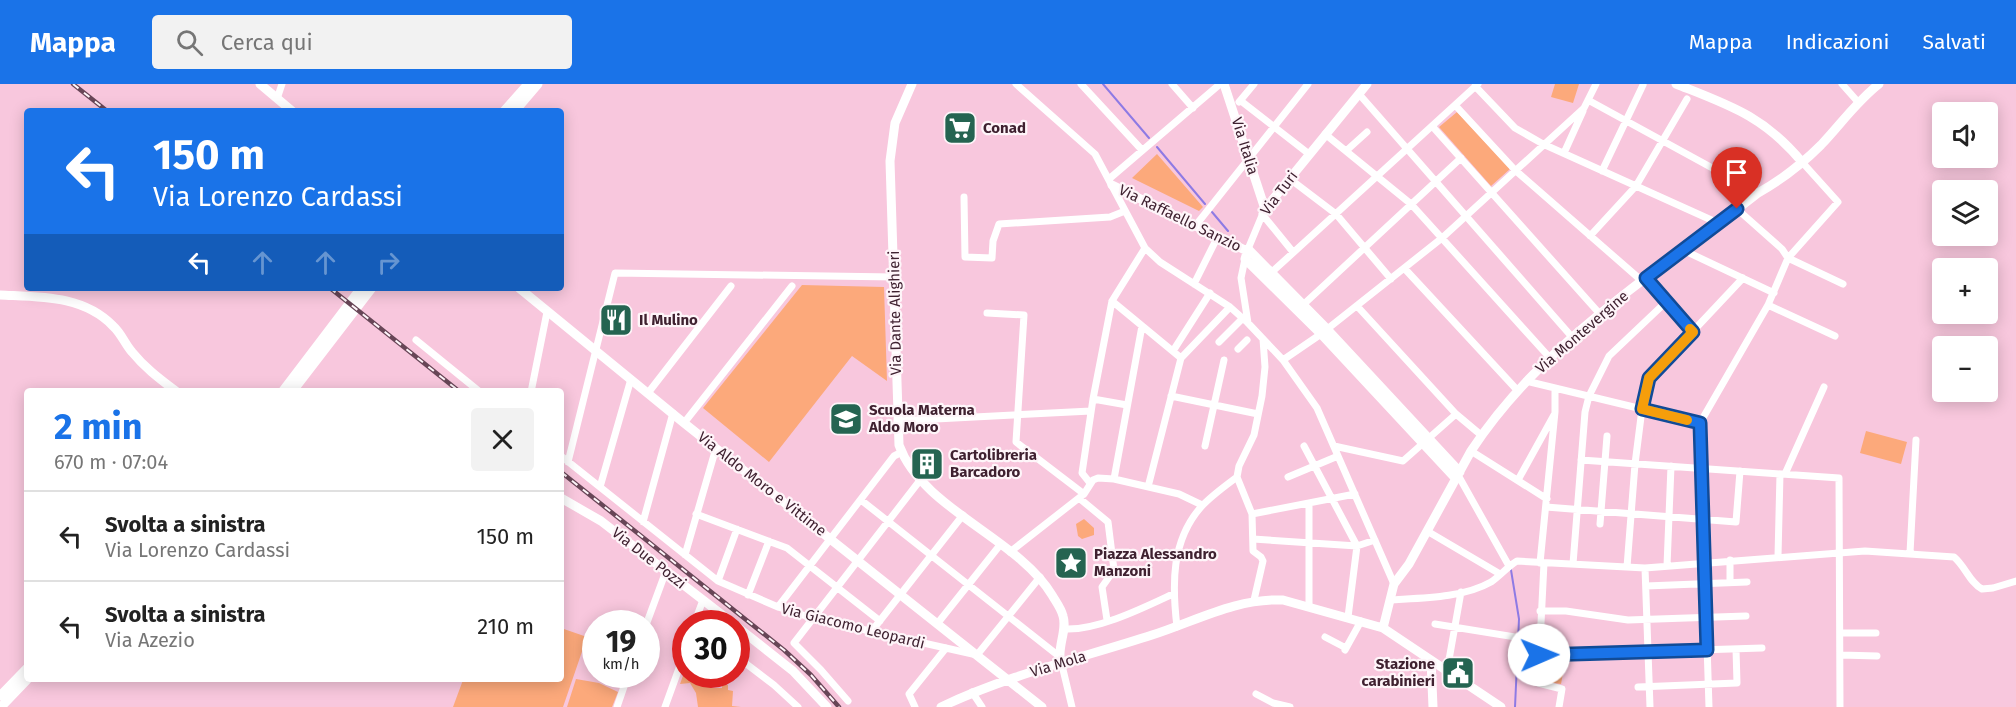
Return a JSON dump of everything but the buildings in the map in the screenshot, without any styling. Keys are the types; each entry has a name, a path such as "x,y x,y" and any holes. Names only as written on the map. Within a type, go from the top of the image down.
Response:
{"street":[{"path":"260,84 288,108"},
{"path":"277,99 282,84"},
{"path":"507,108 528,84"},
{"path":"518,108 538,84"},
{"name":"Via Dante Alighieri","path":"912,84 897,114 891,146 890,180 898,439 902,452 921,480 1040,577 1063,617 1061,660"},
{"path":"1016,84 1095,154 1145,248 1160,262 1230,307 1246,321 1252,336"},
{"path":"1080,84 1142,150"},
{"path":"1172,84 1193,108"},
{"path":"1111,182 1142,150 1222,84"},
{"name":"Via Italia","path":"1222,84 1234,109 1264,212"},
{"path":"1234,109 1254,84"},
{"path":"1196,225 1308,84"},
{"name":"Via Turi","path":"1246,321 1241,278 1247,253 1264,212 1367,84"},
{"path":"1564,153 1596,84"},
{"path":"1676,84 1727,105 1760,122 1780,137 1838,202 1788,258 1768,305 1700,423 1709,707"},
{"path":"1842,84 1858,102"},
{"name":"Via Montevergine","path":"1394,584 1409,564 1472,450 1526,381 1599,313 1758,193 1783,178 1821,145 1858,102 1879,84"},
{"path":"1272,272 1477,85 1515,128 1543,144 1718,223"},
{"path":"1602,171 1643,85"},
{"path":"1359,94 1572,338"},
{"path":"1590,236 1636,186 1687,99"},
{"path":"1588,100 1758,193"},
{"path":"1241,101 1309,154"},
{"path":"1455,105 1515,170 1590,236 1644,279 1667,301 1693,332"},
{"path":"1283,360 1405,269 1584,108"},
{"path":"1432,126 1599,313"},
{"path":"1346,151 1367,132"},
{"path":"1325,134 1411,204 1550,358"},
{"path":"1304,304 1461,158"},
{"path":"1290,179 1336,214 1391,279"},
{"name":"Via Raffaello Sanzio","path":"1111,182 1247,253"},
{"path":"964,197 965,257 992,258 993,242 999,224 1110,217 1125,211"},
{"path":"1737,209 1782,249 1788,258 1843,284"},
{"path":"1264,212 1293,252"},
{"path":"1194,284 1218,236"},
{"path":"1090,483 1082,474 1093,399 1112,301 1145,248"},
{"path":"1683,250 1774,293"},
{"path":"1247,253 1272,272 1304,304 1324,331"},
{"path":"1247,253 1324,331 1458,476 1509,566"},
{"path":"1405,269 1518,391"},
{"path":"568,462 615,273 894,277"},
{"path":"1627,567 1635,465 1642,409 1649,378 1743,278"},
{"path":"648,393 731,286"},
{"path":"684,423 792,286"},
{"path":"295,388 360,291"},
{"path":"285,388 333,330 369,291"},
{"name":"Via Aldo Moro e Vittime","path":"523,291 1036,705"},
{"path":"1173,351 1210,293"},
{"path":"0,295 44,297 66,301 97,313 113,326 149,371 172,388"},
{"path":"1112,301 1181,358"},
{"path":"1573,564 1581,460 1589,396 1609,356 1667,301"},
{"path":"1768,305 1835,336"},
{"path":"1357,306 1456,414 1482,435"},
{"path":"1148,487 1181,358 1230,307"},
{"path":"532,388 548,312"},
{"path":"987,314 1024,315 1016,442 1082,496 1108,522 1114,570 1102,587 1107,620"},
{"path":"1220,342 1246,321"},
{"path":"1114,479 1142,326"},
{"path":"1252,336 1263,338 1283,360 1317,408 1394,584 1383,628"},
{"path":"1238,349 1252,336"},
{"path":"1254,600 1263,561 1262,557 1253,551 1252,514 1237,477 1239,466 1254,435 1258,414 1265,367 1263,338"},
{"path":"416,340 475,388"},
{"path":"1206,446 1224,360"},
{"path":"600,488 631,379"},
{"path":"1526,381 1700,423"},
{"path":"1778,556 1782,474 1824,387"},
{"path":"1555,388 1542,563 1538,683 1562,689 1559,707"},
{"path":"1172,396 1258,414"},
{"path":"1093,399 1127,405"},
{"path":"897,421 1091,411"},
{"path":"1518,480 1555,412"},
{"path":"643,522 673,413"},
{"path":"1334,446 1403,461 1456,414"},
{"path":"1600,524 1607,436"},
{"path":"1910,553 1916,440"},
{"path":"1304,446 1357,546 1348,617"},
{"path":"685,555 716,448"},
{"path":"1472,450 1547,499"},
{"path":"778,607 894,456 902,452"},
{"path":"1288,477 1338,456"},
{"name":"Via Giacomo Leopardi","path":"564,459 718,581 778,607 813,618 977,656"},
{"path":"1581,460 1839,478 1840,707"},
{"path":"1667,566 1671,466"},
{"path":"1546,507 1736,522 1740,471"},
{"path":"1177,627 1173,594 1174,567 1186,530 1202,505 1237,477"},
{"path":"1010,552 1082,496 1090,483 1098,478 1114,479 1179,494 1202,505"},
{"path":"848,701 794,643 921,480"},
{"path":"1252,514 1355,494"},
{"name":"Via Due Pozzi","path":"564,500 601,521 716,610"},
{"path":"861,500 1061,660 1072,707"},
{"path":"1309,503 1309,606"},
{"path":"696,514 787,548 880,621"},
{"path":"872,632 963,516"},
{"path":"718,581 737,529"},
{"path":"1427,531 1500,574"},
{"path":"1253,539 1357,546 1375,540"},
{"path":"748,595 769,541"},
{"path":"937,624 1000,545"},
{"path":"1390,600 1461,592 1491,582 1517,561 1645,568 1865,551 1954,557 1982,589 2016,581"},
{"path":"1730,560 1730,582"},
{"path":"1645,568 1650,707"},
{"path":"652,610 666,572"},
{"path":"977,656 1040,577"},
{"path":"1646,586 1747,582"},
{"path":"1447,671 1461,592"},
{"path":"1064,629 1080,628 1132,613 1173,594"},
{"path":"700,610 703,600"},
{"name":"Via Mola","path":"941,707 972,692 1061,660 1177,627 1254,600 1283,600 1383,628 1501,707"},
{"path":"1540,611 1566,611 1628,620 1746,616"},
{"path":"1325,637 1346,649 1362,621"},
{"path":"1435,624 1540,641"},
{"path":"1841,633 1876,633"},
{"name":"Via Due Pozzi","path":"750,637 793,671 828,707"},
{"path":"915,707 909,694 946,648"},
{"path":"1539,655 1762,648"},
{"path":"1638,687 1737,683 1736,649"},
{"path":"1841,655 1877,656"},
{"path":"1431,660 1433,707"},
{"path":"750,667 798,707"},
{"path":"0,696 24,671"},
{"path":"1,707 25,682"},
{"path":"617,707 624,688"},
{"path":"665,707 672,688"},
{"path":"972,692 982,707"},
{"path":"1256,694 1273,703 1290,707"}],"shaded area":[{"path":"1555,84 1579,84 1573,103 1551,97"},
{"path":"1457,112 1510,169 1491,186 1439,127"},
{"path":"1157,154 1203,207 1199,211 1132,178"},
{"path":"802,285 884,287 887,381 852,356 769,462 703,408"},
{"path":"1866,431 1907,442 1901,464 1860,453"},
{"path":"1084,519 1094,528 1094,535 1082,539 1078,536 1076,524"},
{"path":"564,629 582,635 582,652 563,707 453,707 462,682 564,682"},
{"path":"1542,658 1566,658 1561,684 1547,682 1543,678"},
{"path":"576,679 582,680 582,688 610,688 618,692 612,707 567,707"},
{"path":"693,688 728,688 733,691 732,706 741,707 698,707"}],"waterway":[{"path":"1103,84 1149,138"},
{"path":"1157,147 1205,204"},
{"path":"1212,212 1228,231"},
{"path":"1511,570 1519,619 1515,707"}],"railway":[{"path":"73,84 103,108"},
{"path":"334,291 455,388"},
{"path":"564,474 784,650 811,675 839,707"}],"slow traffic":[{"path":"1687,420 1642,409 1649,378 1693,332 1690,329"}],"place":[{"name":"Conad","path":"960,128"},
{"name":"Il Mulino","path":"616,320"},
{"name":"Scuola Materna Aldo Moro","path":"846,419"},
{"name":"Cartolibreria Barcadoro","path":"927,464"},
{"name":"Piazza Alessandro Manzoni","path":"1071,563"},
{"name":"Stazione carabinieri","path":"1458,673"}],"route":[{"path":"1539,655 1707,650 1700,423 1642,409 1649,378 1693,332 1646,278 1737,209"}]}
